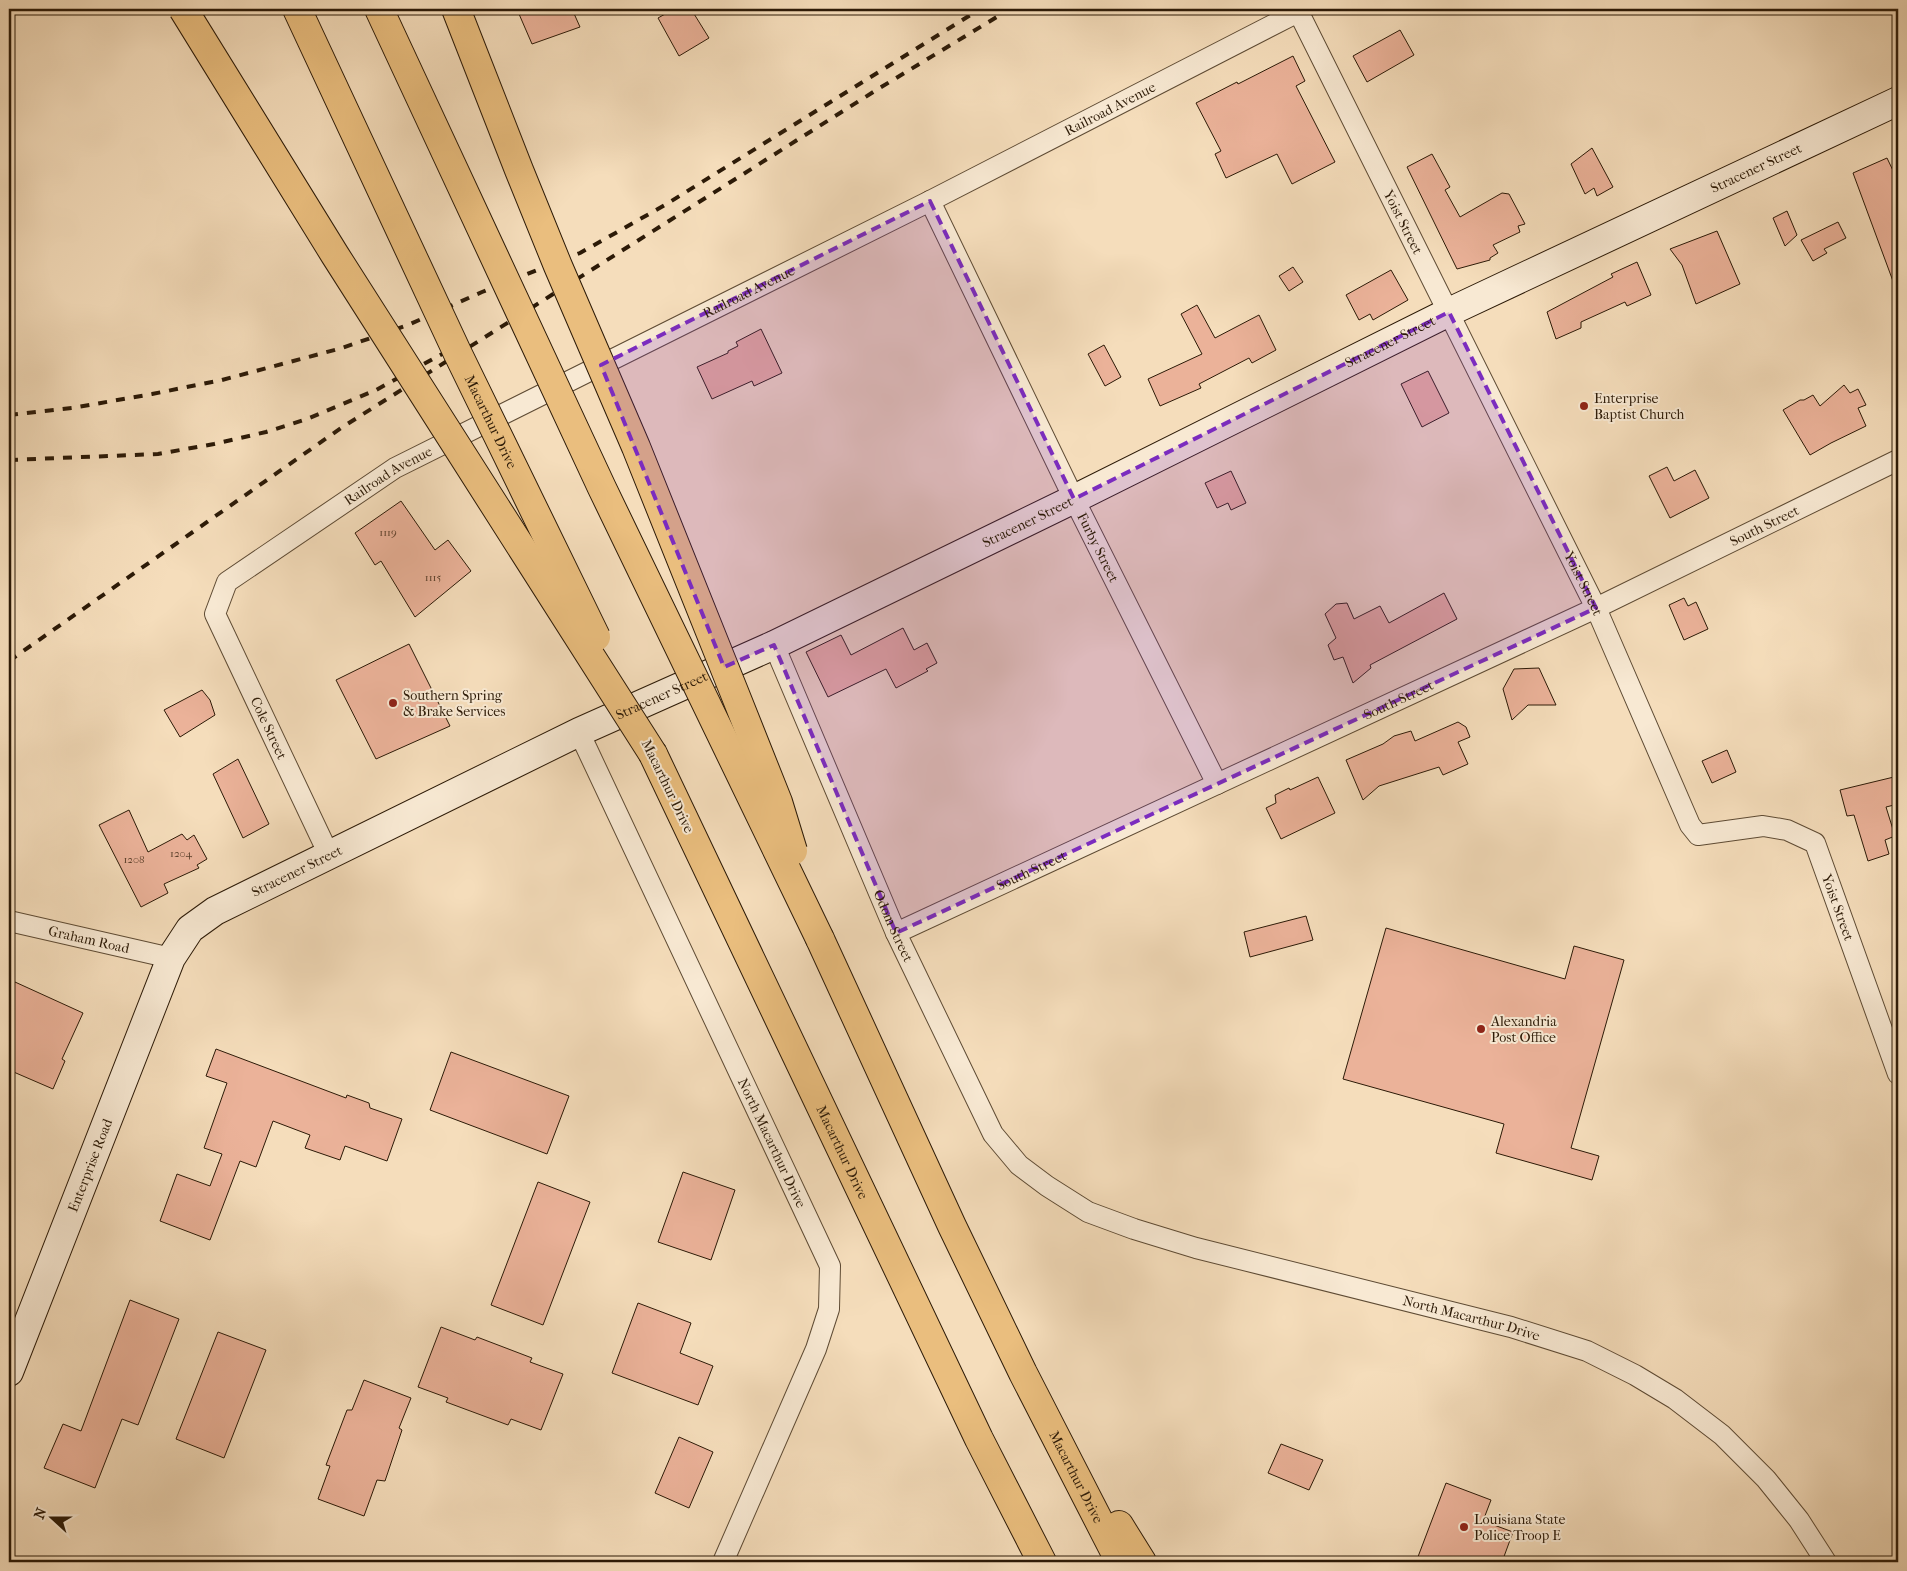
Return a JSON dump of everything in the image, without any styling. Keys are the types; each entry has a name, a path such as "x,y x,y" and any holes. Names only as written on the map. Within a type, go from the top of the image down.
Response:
{"highway":[{"path":"176,9 200,38"},
{"path":"183,9 335,255 653,754"},
{"name":"Macarthur Drive","path":"297,9 463,363 653,754 980,1439 1042,1562"},
{"name":"Macarthur Drive","path":"379,9 602,488 820,939 952,1226 1023,1373 1120,1562"},
{"path":"456,9 519,170 636,447 771,785 820,939"},
{"path":"1023,1373 1142,1562"},
{"path":"980,1439 1020,1562"}],"street":[{"name":"Railroad Avenue","path":"219,600 227,582 395,468 930,201 1298,10"},
{"name":"Yoist Street","path":"1298,10 1596,608 1690,825 1698,835 1763,826 1787,830 1815,842 1898,1074"},
{"name":"Stracener Street","path":"171,958 190,929 215,911 579,732 774,645 1074,499 1449,312 1896,102"},
{"name":"Furby Street","path":"930,201 1074,499 1217,784"},
{"name":"South Street","path":"896,933 1596,608 1898,460"},
{"name":"Cole Street","path":"219,600 215,614 329,855"},
{"name":"Odom Street","path":"774,645 896,933 993,1134 1019,1164 1047,1186"},
{"name":"North Macarthur Drive","path":"579,732 830,1266 829,1309 816,1350 723,1562"},
{"name":"Graham Road","path":"9,921 171,958"},
{"name":"Enterprise Road","path":"9,1372 171,958"},
{"name":"North Macarthur Drive","path":"1047,1186 1088,1212 1196,1248 1511,1327 1587,1352 1635,1375 1675,1399 1722,1435 1766,1479 1794,1513 1826,1562"}],"highlighted area":[{"path":"930,201 1074,499 1449,312 1596,608 896,933 774,645 724,667 601,365"}],"building":[{"path":"535,9 572,9 580,27 532,44 519,14"},
{"path":"674,9 691,9 709,38 679,56 658,18"},
{"path":"1400,30 1414,55 1367,82 1353,56"},
{"path":"1293,56 1305,81 1296,86 1335,162 1292,184 1277,154 1226,178 1215,154 1221,151 1196,103"},
{"path":"1592,148 1613,187 1597,196 1594,188 1585,194 1571,164"},
{"path":"1432,154 1450,187 1445,190 1460,217 1502,193 1509,194 1525,224 1518,226 1520,232 1493,245 1498,253 1490,258 1490,260 1457,269 1407,167"},
{"path":"1887,158 1898,181 1898,292 1853,173"},
{"path":"1787,211 1797,235 1785,246 1773,218"},
{"path":"1838,222 1846,238 1824,249 1827,253 1813,261 1801,240"},
{"path":"1717,231 1740,284 1696,304 1682,265 1670,249"},
{"path":"1637,262 1651,295 1627,306 1625,302 1581,322 1581,328 1556,339 1547,312 1613,277 1611,274"},
{"path":"1293,267 1303,282 1289,291 1279,276"},
{"path":"1391,270 1408,300 1373,320 1370,314 1359,320 1346,295"},
{"path":"1197,305 1215,338 1259,315 1276,350 1252,363 1249,358 1199,384 1201,388 1160,406 1148,379 1202,354 1181,314"},
{"path":"761,329 782,373 754,386 752,381 712,399 697,367 728,353 728,351 738,346 736,342"},
{"path":"1104,345 1121,377 1105,386 1088,354"},
{"path":"1428,371 1449,413 1422,427 1401,384"},
{"path":"1844,385 1850,393 1858,389 1866,405 1858,408 1866,426 1810,455 1783,410 1813,395 1820,406"},
{"path":"1667,467 1674,481 1695,470 1709,498 1670,518 1649,476"},
{"path":"1231,471 1246,503 1231,510 1228,503 1217,508 1205,483"},
{"path":"401,501 435,550 448,540 471,571 415,617 381,561 375,565 355,533"},
{"path":"1444,593 1457,619 1370,665 1371,668 1353,683 1343,657 1334,660 1328,645 1336,638 1325,614 1336,604 1347,603 1354,619 1380,606 1389,623"},
{"path":"1684,598 1688,606 1696,602 1708,629 1684,640 1669,605"},
{"path":"903,628 914,650 927,643 937,663 926,669 928,671 896,688 886,669 828,697 806,652 841,635 851,655"},
{"name":"Southern Spring & Brake Services","path":"409,644 450,726 376,759 336,680"},
{"path":"1539,668 1556,705 1528,705 1512,720 1503,689 1514,669"},
{"path":"202,690 210,700 215,715 180,737 164,710"},
{"path":"1458,722 1466,727 1470,737 1458,742 1468,764 1443,775 1439,767 1379,786 1363,800 1346,760 1383,744 1394,736 1411,731 1415,741"},
{"path":"1727,750 1736,772 1712,783 1702,761"},
{"path":"238,759 269,824 243,838 213,774"},
{"path":"1898,776 1898,804 1886,807 1895,836 1885,840 1889,854 1868,861 1854,815 1847,816 1840,790"},
{"path":"1318,777 1335,813 1281,839 1266,808 1276,803 1275,795"},
{"path":"129,810 148,852 182,834 187,840 194,835 207,859 197,865 199,868 164,884 168,893 141,907 99,825"},
{"path":"1306,916 1313,940 1250,957 1244,932"},
{"name":"Alexandria Post Office","path":"1386,928 1565,979 1574,946 1624,960 1571,1148 1599,1156 1592,1180 1496,1153 1504,1124 1343,1079"},
{"path":"15,982 83,1013 62,1059 65,1061 53,1089 9,1070 9,997"},
{"path":"216,1049 346,1098 347,1095 369,1103 370,1108 402,1119 387,1161 345,1146 340,1160 305,1148 310,1135 273,1121 256,1167 240,1161 210,1240 160,1221 177,1174 210,1186 222,1154 204,1148 227,1083 206,1076"},
{"path":"451,1052 569,1096 547,1154 430,1110"},
{"path":"683,1172 735,1190 711,1260 658,1242"},
{"path":"538,1182 590,1202 543,1325 491,1305"},
{"path":"130,1300 179,1319 138,1425 122,1419 95,1488 44,1468 63,1424 81,1431"},
{"path":"638,1303 691,1323 680,1353 713,1366 698,1405 612,1373"},
{"path":"441,1327 475,1340 477,1337 532,1358 530,1362 563,1374 541,1430 511,1419 508,1425 446,1402 448,1398 418,1387"},
{"path":"218,1332 266,1350 224,1458 176,1439"},
{"path":"364,1380 411,1398 399,1428 402,1430 385,1481 377,1480 364,1516 318,1499 330,1466 326,1465 347,1410 352,1410"},
{"path":"679,1437 713,1452 689,1508 655,1493"},
{"path":"1281,1444 1323,1460 1309,1490 1268,1473"},
{"name":"Louisiana State Police Troop E","path":"1446,1483 1491,1500 1483,1521 1513,1532 1502,1562 1416,1562"}],"railway":[{"path":"9,415 72,408 222,380 342,348 408,325 482,292 580,253 665,205 980,9"},
{"path":"9,661 341,428 878,89 1010,9"},
{"path":"9,460 158,454 266,432 307,419 376,390 457,346"}],"place":[{"name":"Enterprise Baptist Church","path":"1584,406"},
{"name":"Southern Spring & Brake Services","path":"393,703"},
{"name":"Alexandria Post Office","path":"1481,1029"},
{"name":"Louisiana State Police Troop E","path":"1464,1527"}]}
